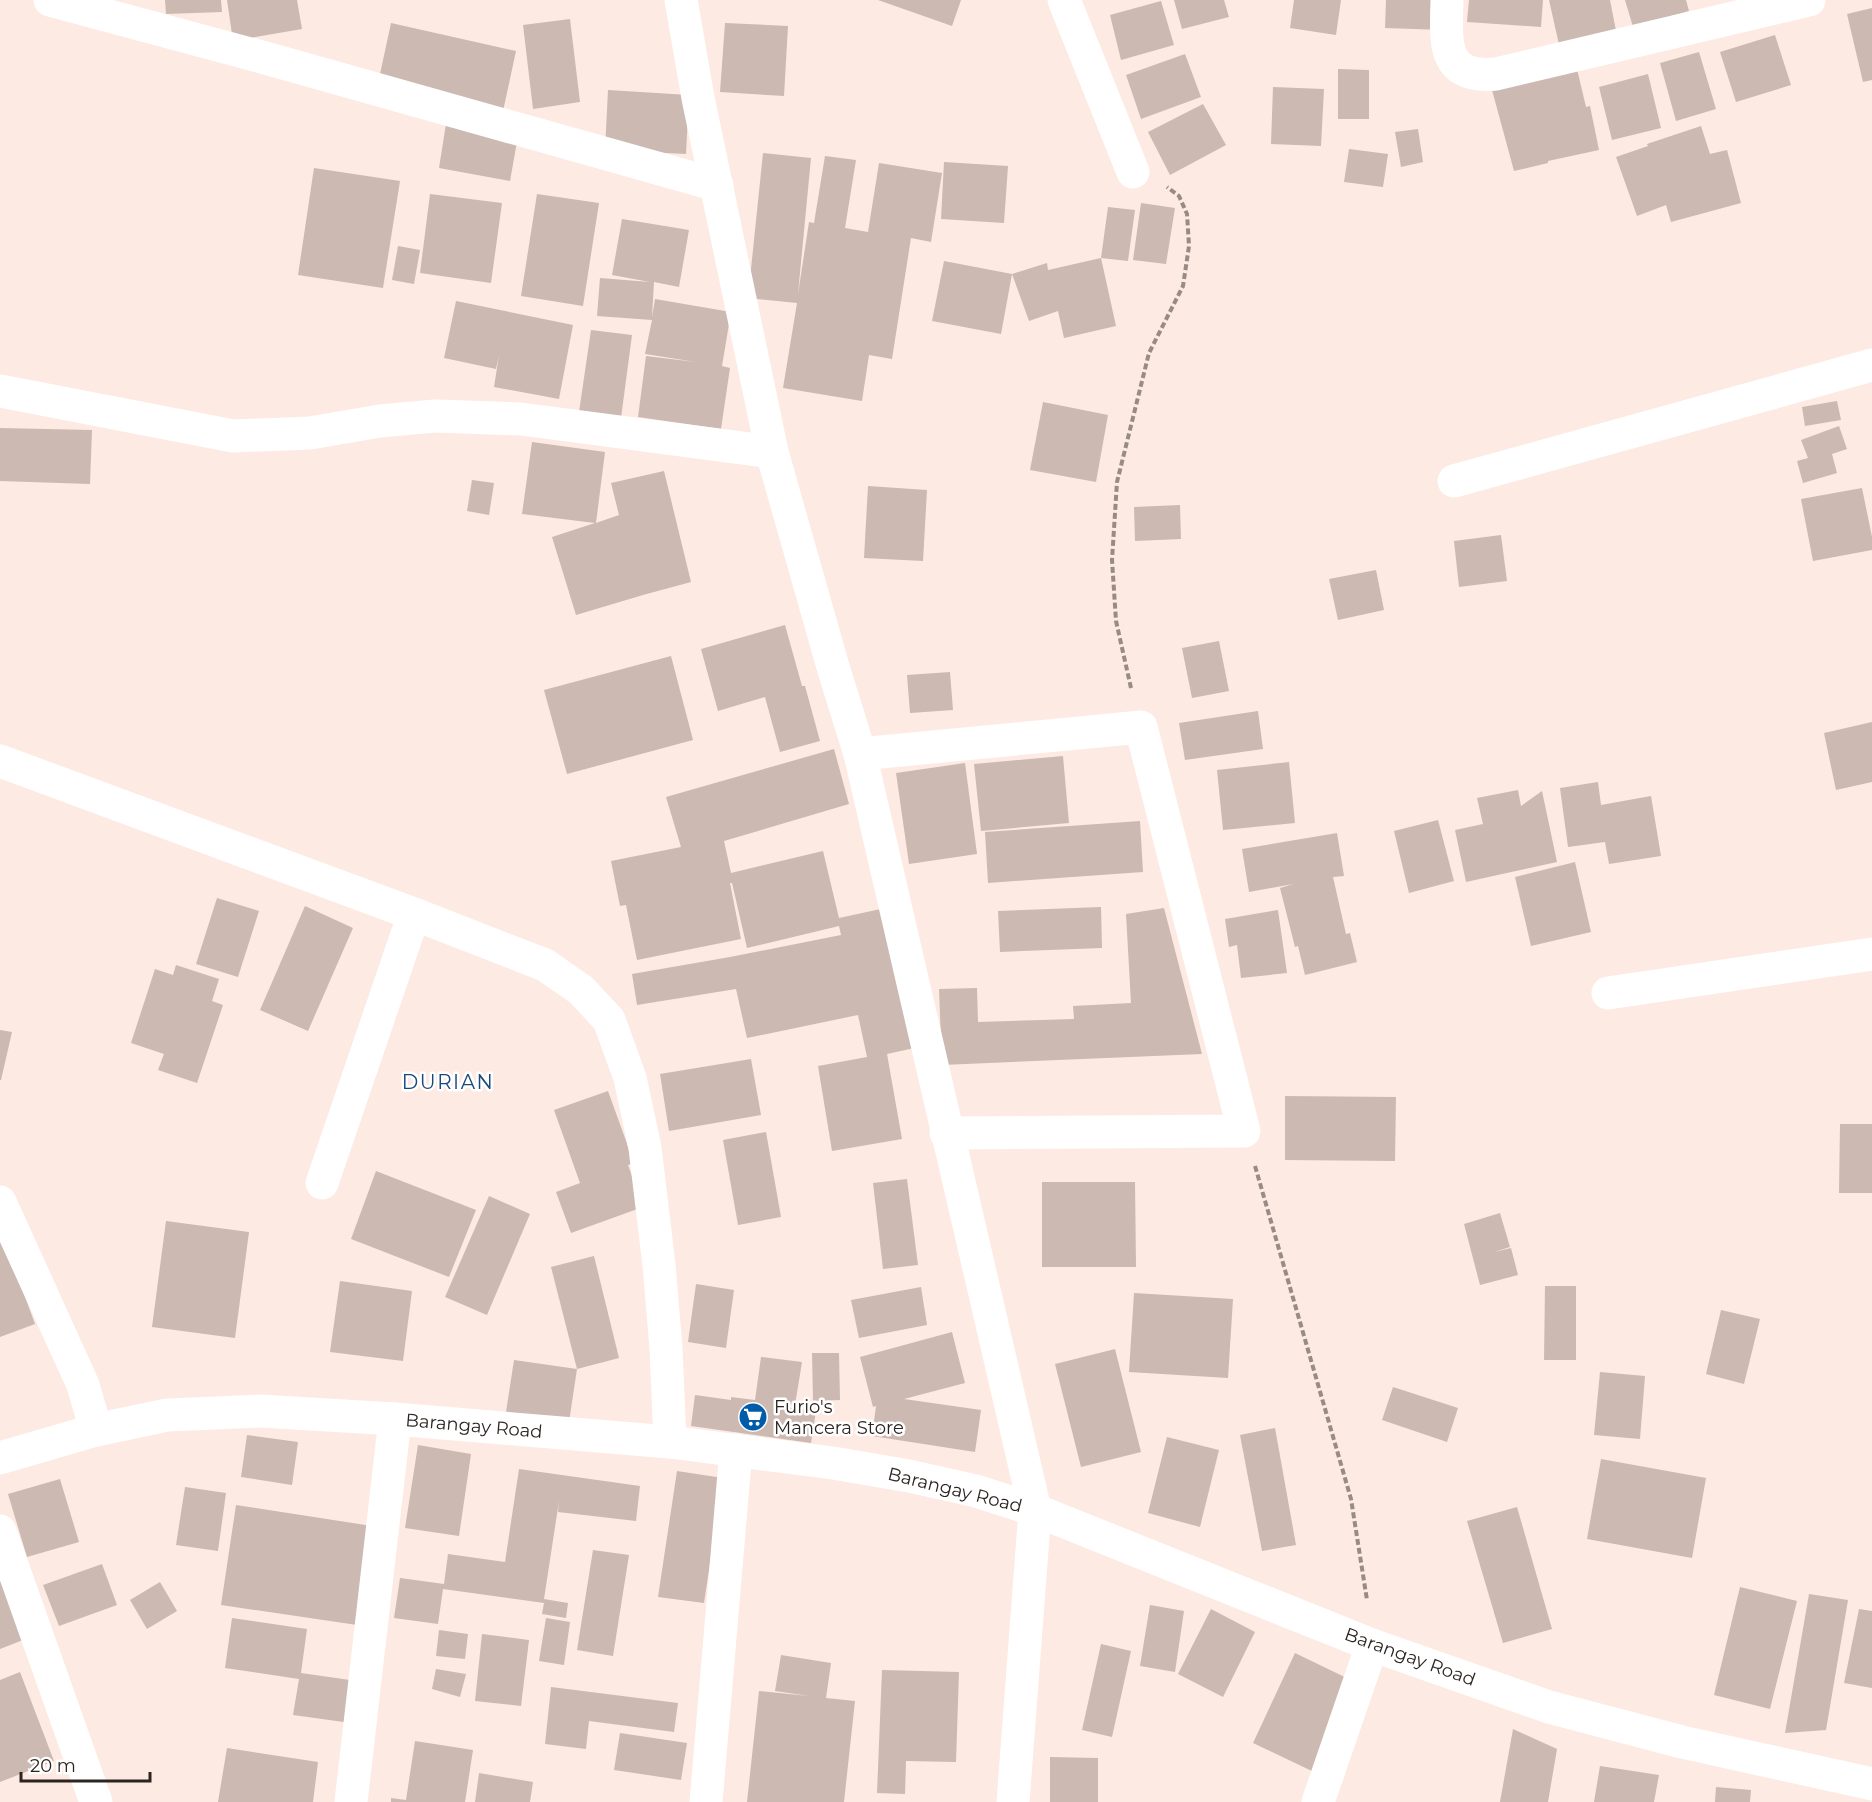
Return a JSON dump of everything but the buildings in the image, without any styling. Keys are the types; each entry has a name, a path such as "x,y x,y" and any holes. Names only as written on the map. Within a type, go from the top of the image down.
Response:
{"street":[{"path":"50,0 717,185"},
{"path":"681,0 698,98 772,452 860,754 1035,1510 1013,1802"},
{"path":"1064,0 1133,172"},
{"path":"1447,0 1448,49 1455,64 1466,72 1478,76 1496,74 1809,0"},
{"path":"1454,481 1872,364"},
{"path":"0,391 233,436 310,433 380,421 446,416 521,419 772,452"},
{"path":"860,754 1141,727 1245,1131 946,1133"},
{"path":"0,761 414,914 545,965 581,990 609,1020 630,1078 645,1148 662,1289 670,1442"},
{"path":"322,1183 414,914"},
{"path":"1608,993 1872,954"},
{"path":"0,1202 83,1385 96,1430"},
{"name":"Barangay Road","path":"0,1458 96,1430 166,1415 260,1411 395,1419 670,1442 909,1476 976,1491 1035,1510 1372,1645 1549,1707 1682,1742 1872,1784"},
{"path":"351,1802 395,1419"},
{"path":"706,1802 736,1450"},
{"path":"0,1531 96,1802"},
{"path":"1318,1802 1372,1645"}],"path":[{"path":"1133,172 1162,184 1179,196 1187,214 1190,246 1183,286 1149,353 1118,482 1112,560 1116,621 1141,727"},
{"path":"1245,1131 1351,1498 1364,1576 1372,1645"}],"place":[{"name":"Furio's Mancera Store","path":"753,1417"}],"district":[{"name":"DURIAN","path":"448,1082"}]}
